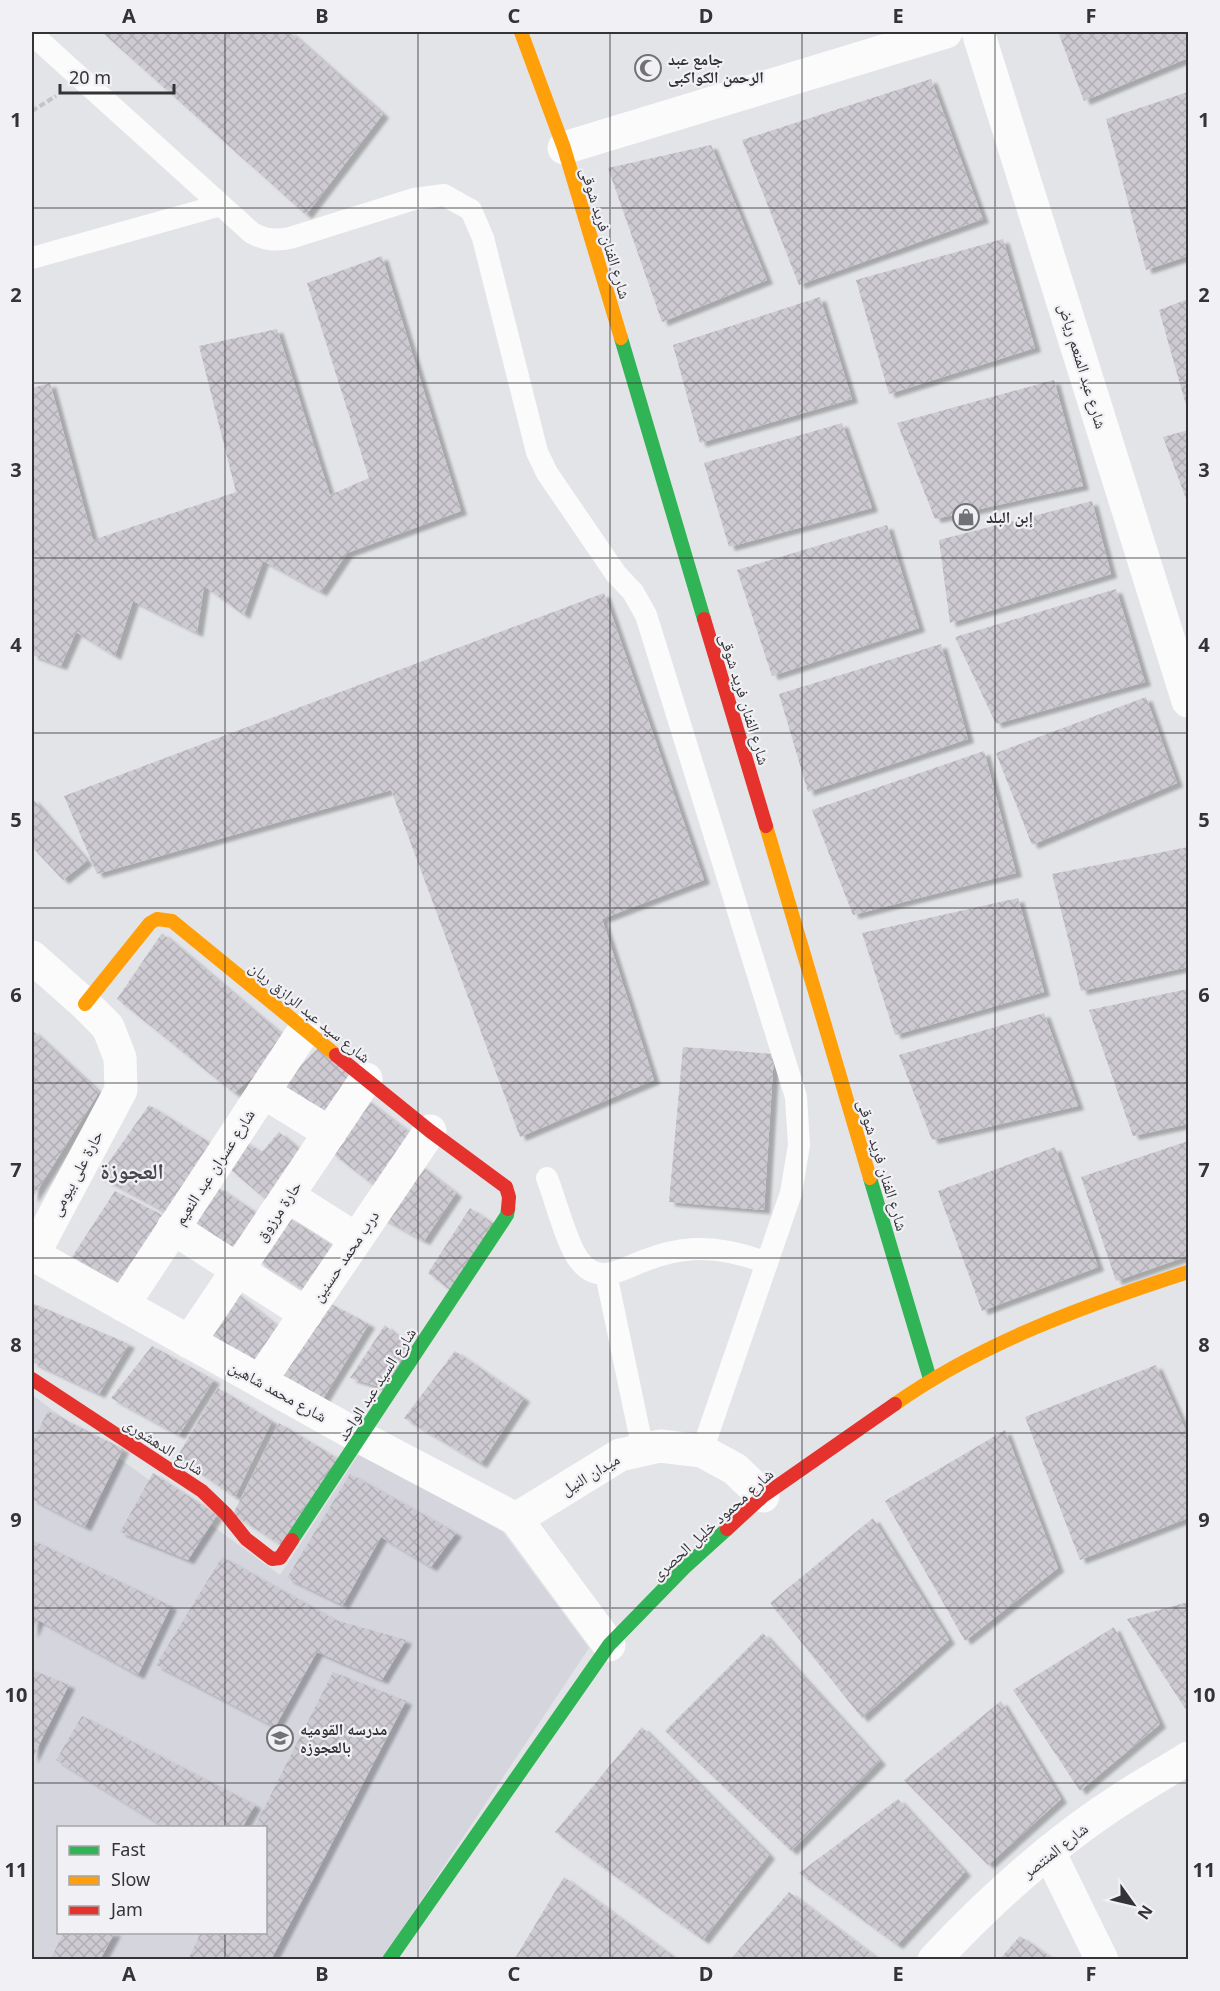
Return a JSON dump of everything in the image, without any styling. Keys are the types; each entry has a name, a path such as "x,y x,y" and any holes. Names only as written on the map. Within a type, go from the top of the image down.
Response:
{"street":[{"name":"شارع الفنان فريد شوقى","path":"521,32 564,148 930,1379"},
{"path":"564,148 946,32"},
{"name":"شارع عبد المنعم رياض","path":"978,32 1188,701"},
{"name":"شارع سيد عبد الرازق ريان","path":"85,1004 150,923 165,919 172,921 430,1131 506,1187 510,1196 507,1215"},
{"path":"32,957 85,1004"},
{"name":"حارة على بيومى","path":"32,1255 121,1090 120,1058 108,1028 85,1004"},
{"name":"شارع عسران عبد النعيم","path":"123,1305 305,1029"},
{"name":"حارة مرزوق","path":"189,1342 366,1079"},
{"path":"263,1092 330,1133"},
{"name":"درب محمد حسنين","path":"260,1381 430,1131"},
{"path":"288,1196 356,1239"},
{"name":"شارع السيد عبد الواحد","path":"266,1555 272,1559 280,1558 286,1552 507,1215"},
{"path":"173,1228 306,1314"},
{"name":"شارع محمد شاهين","path":"32,1255 360,1437 516,1520 609,1645"},
{"name":"شارع محمود خليل الحصرى","path":"389,1959 609,1645 684,1568 763,1496 930,1379 1031,1328 1188,1272"},
{"name":"شارع الدهشورى","path":"32,1379 202,1491 226,1514 246,1539 266,1555"},
{"name":"ميدان النيل","path":"516,1520 620,1455 660,1446 702,1451 735,1469 763,1496"},
{"name":"شارع المنتصر","path":"934,1959 971,1921 1049,1852 1124,1797 1188,1758"},
{"path":"1049,1852 1102,1959"}],"lane":[{"path":"32,34 252,233 264,239 290,238 414,199 444,195 471,210 483,238 537,452 547,473 616,574 633,592 646,615 796,1097 798,1146 791,1193 702,1451"},
{"path":"32,258 221,205"},
{"path":"547,1178 573,1251 586,1268 606,1275 670,1252 694,1249 719,1249 744,1254 767,1263"},
{"path":"606,1275 644,1450"}],"shaded area":[{"name":"مدرسه القوميه بالعجوزه","path":"32,1395 280,1575 362,1449 503,1532 589,1648 382,1959 32,1959"}],"building":[{"path":"102,32 290,32 383,114 306,215"},
{"path":"1058,32 1188,32 1188,58 1084,101"},
{"path":"931,79 983,219 799,285 742,140"},
{"path":"1188,92 1188,256 1146,270 1106,119"},
{"path":"711,145 767,280 662,322 608,168"},
{"path":"1003,239 1035,348 889,394 856,280"},
{"path":"382,256 461,511 347,553 321,592 263,561 244,615 204,586 197,633 133,601 115,656 76,632 61,666 32,655 32,388 50,383 93,540 236,492 199,346 277,329 330,495 369,478 307,283"},
{"path":"820,297 852,399 700,443 673,345"},
{"path":"1188,299 1188,405 1186,405 1159,310"},
{"path":"1054,380 1083,486 935,519 897,423"},
{"path":"842,423 872,508 729,547 704,463"},
{"path":"1188,430 1188,504 1163,437"},
{"path":"1092,501 1111,574 950,623 939,540"},
{"path":"887,525 919,628 772,676 737,570"},
{"path":"1116,589 1145,682 996,724 955,637"},
{"path":"604,593 704,880 602,919 654,1080 520,1137 391,790 97,874 64,796"},
{"path":"941,644 968,739 808,792 779,694"},
{"path":"1146,697 1177,783 1032,845 996,753"},
{"path":"984,751 1016,873 853,915 812,810"},
{"path":"32,798 87,861 63,880 32,847"},
{"path":"1188,847 1188,967 1081,991 1052,874"},
{"path":"1018,898 1044,992 895,1035 862,933"},
{"path":"162,933 292,1043 234,1093 117,999"},
{"path":"1188,989 1188,1124 1133,1136 1089,1010"},
{"path":"1044,1013 1078,1106 932,1140 899,1055"},
{"path":"32,1030 99,1092 32,1199"},
{"path":"683,1047 774,1054 764,1210 669,1202"},
{"path":"318,1048 356,1078 327,1119 282,1084"},
{"path":"364,1098 414,1136 376,1187 332,1153"},
{"path":"149,1105 215,1146 171,1215 99,1176"},
{"path":"279,1132 304,1154 298,1170 264,1198 230,1169 237,1137 262,1152"},
{"path":"1188,1141 1188,1256 1116,1281 1081,1177"},
{"path":"1055,1147 1098,1267 982,1311 938,1191"},
{"path":"418,1164 456,1193 424,1241 380,1217"},
{"path":"218,1187 265,1219 238,1261 190,1228"},
{"path":"115,1191 166,1217 126,1285 72,1257"},
{"path":"470,1208 494,1224 450,1290 428,1273"},
{"path":"289,1218 339,1250 306,1291 259,1261"},
{"path":"232,1290 283,1331 257,1369 205,1337"},
{"path":"327,1302 369,1324 318,1407 277,1376"},
{"path":"32,1303 129,1344 99,1394 32,1362"},
{"path":"385,1325 409,1347 384,1388 350,1378"},
{"path":"152,1346 214,1380 179,1435 111,1398"},
{"path":"455,1351 524,1398 481,1464 404,1418"},
{"path":"1156,1365 1188,1435 1188,1518 1080,1560 1025,1417"},
{"path":"218,1388 272,1421 235,1497 177,1457"},
{"path":"48,1411 123,1449 85,1527 32,1499 32,1443"},
{"path":"279,1423 340,1460 284,1547 233,1514"},
{"path":"1005,1430 1058,1568 965,1641 885,1501"},
{"path":"153,1473 217,1515 188,1560 120,1532"},
{"path":"350,1474 456,1533 431,1567 381,1537 343,1605 287,1578"},
{"path":"873,1518 949,1640 862,1718 770,1603"},
{"path":"32,1540 171,1606 138,1675 38,1620 32,1634"},
{"path":"222,1557 335,1620 406,1640 382,1680 317,1652 275,1727 156,1665"},
{"path":"1188,1602 1188,1713 1127,1619"},
{"path":"1114,1627 1160,1724 1080,1791 1013,1690"},
{"path":"763,1633 880,1761 791,1851 665,1731"},
{"path":"32,1670 69,1685 32,1759"},
{"path":"333,1672 406,1701 271,1960 188,1960 200,1934 267,1934 267,1826 255,1826"},
{"path":"1001,1701 1061,1799 988,1865 904,1780"},
{"path":"82,1716 255,1805 243,1826 163,1826 56,1760"},
{"path":"642,1727 769,1855 703,1940 555,1832"},
{"path":"898,1799 965,1872 897,1945 799,1873"},
{"path":"564,1877 678,1960 514,1960"},
{"path":"789,1892 880,1960 730,1960"},
{"path":"63,1934 114,1934 100,1960 50,1960"},
{"path":"1020,1936 1050,1957 1052,1960 999,1960"}],"traffic: fast":[{"path":"621,338 704,619"},
{"path":"870,1178 930,1379"},
{"path":"292,1540 507,1215 508,1209"},
{"path":"389,1960 609,1645 684,1568 727,1529"}],"traffic: slow":[{"path":"521,32 564,148 621,338"},
{"path":"766,826 870,1178"},
{"path":"85,1004 150,923 157,919 172,921 336,1055"},
{"path":"895,1404 964,1362 1036,1327 1188,1272"}],"traffic: jam":[{"path":"704,619 766,826"},
{"path":"336,1055 430,1131 506,1187 509,1197 508,1209"},
{"path":"32,1379 202,1491 226,1514 246,1539 272,1559 280,1558 292,1540"},
{"path":"727,1529 763,1496 895,1404"}],"place":[{"name":"جامع عبد الرحمن الكواكبى","path":"648,68"},
{"name":"إبن البلد","path":"966,517"},
{"name":"مدرسه القوميه بالعجوزه","path":"280,1738"}],"district":[{"name":"العجوزة","path":"132,1170"}]}
